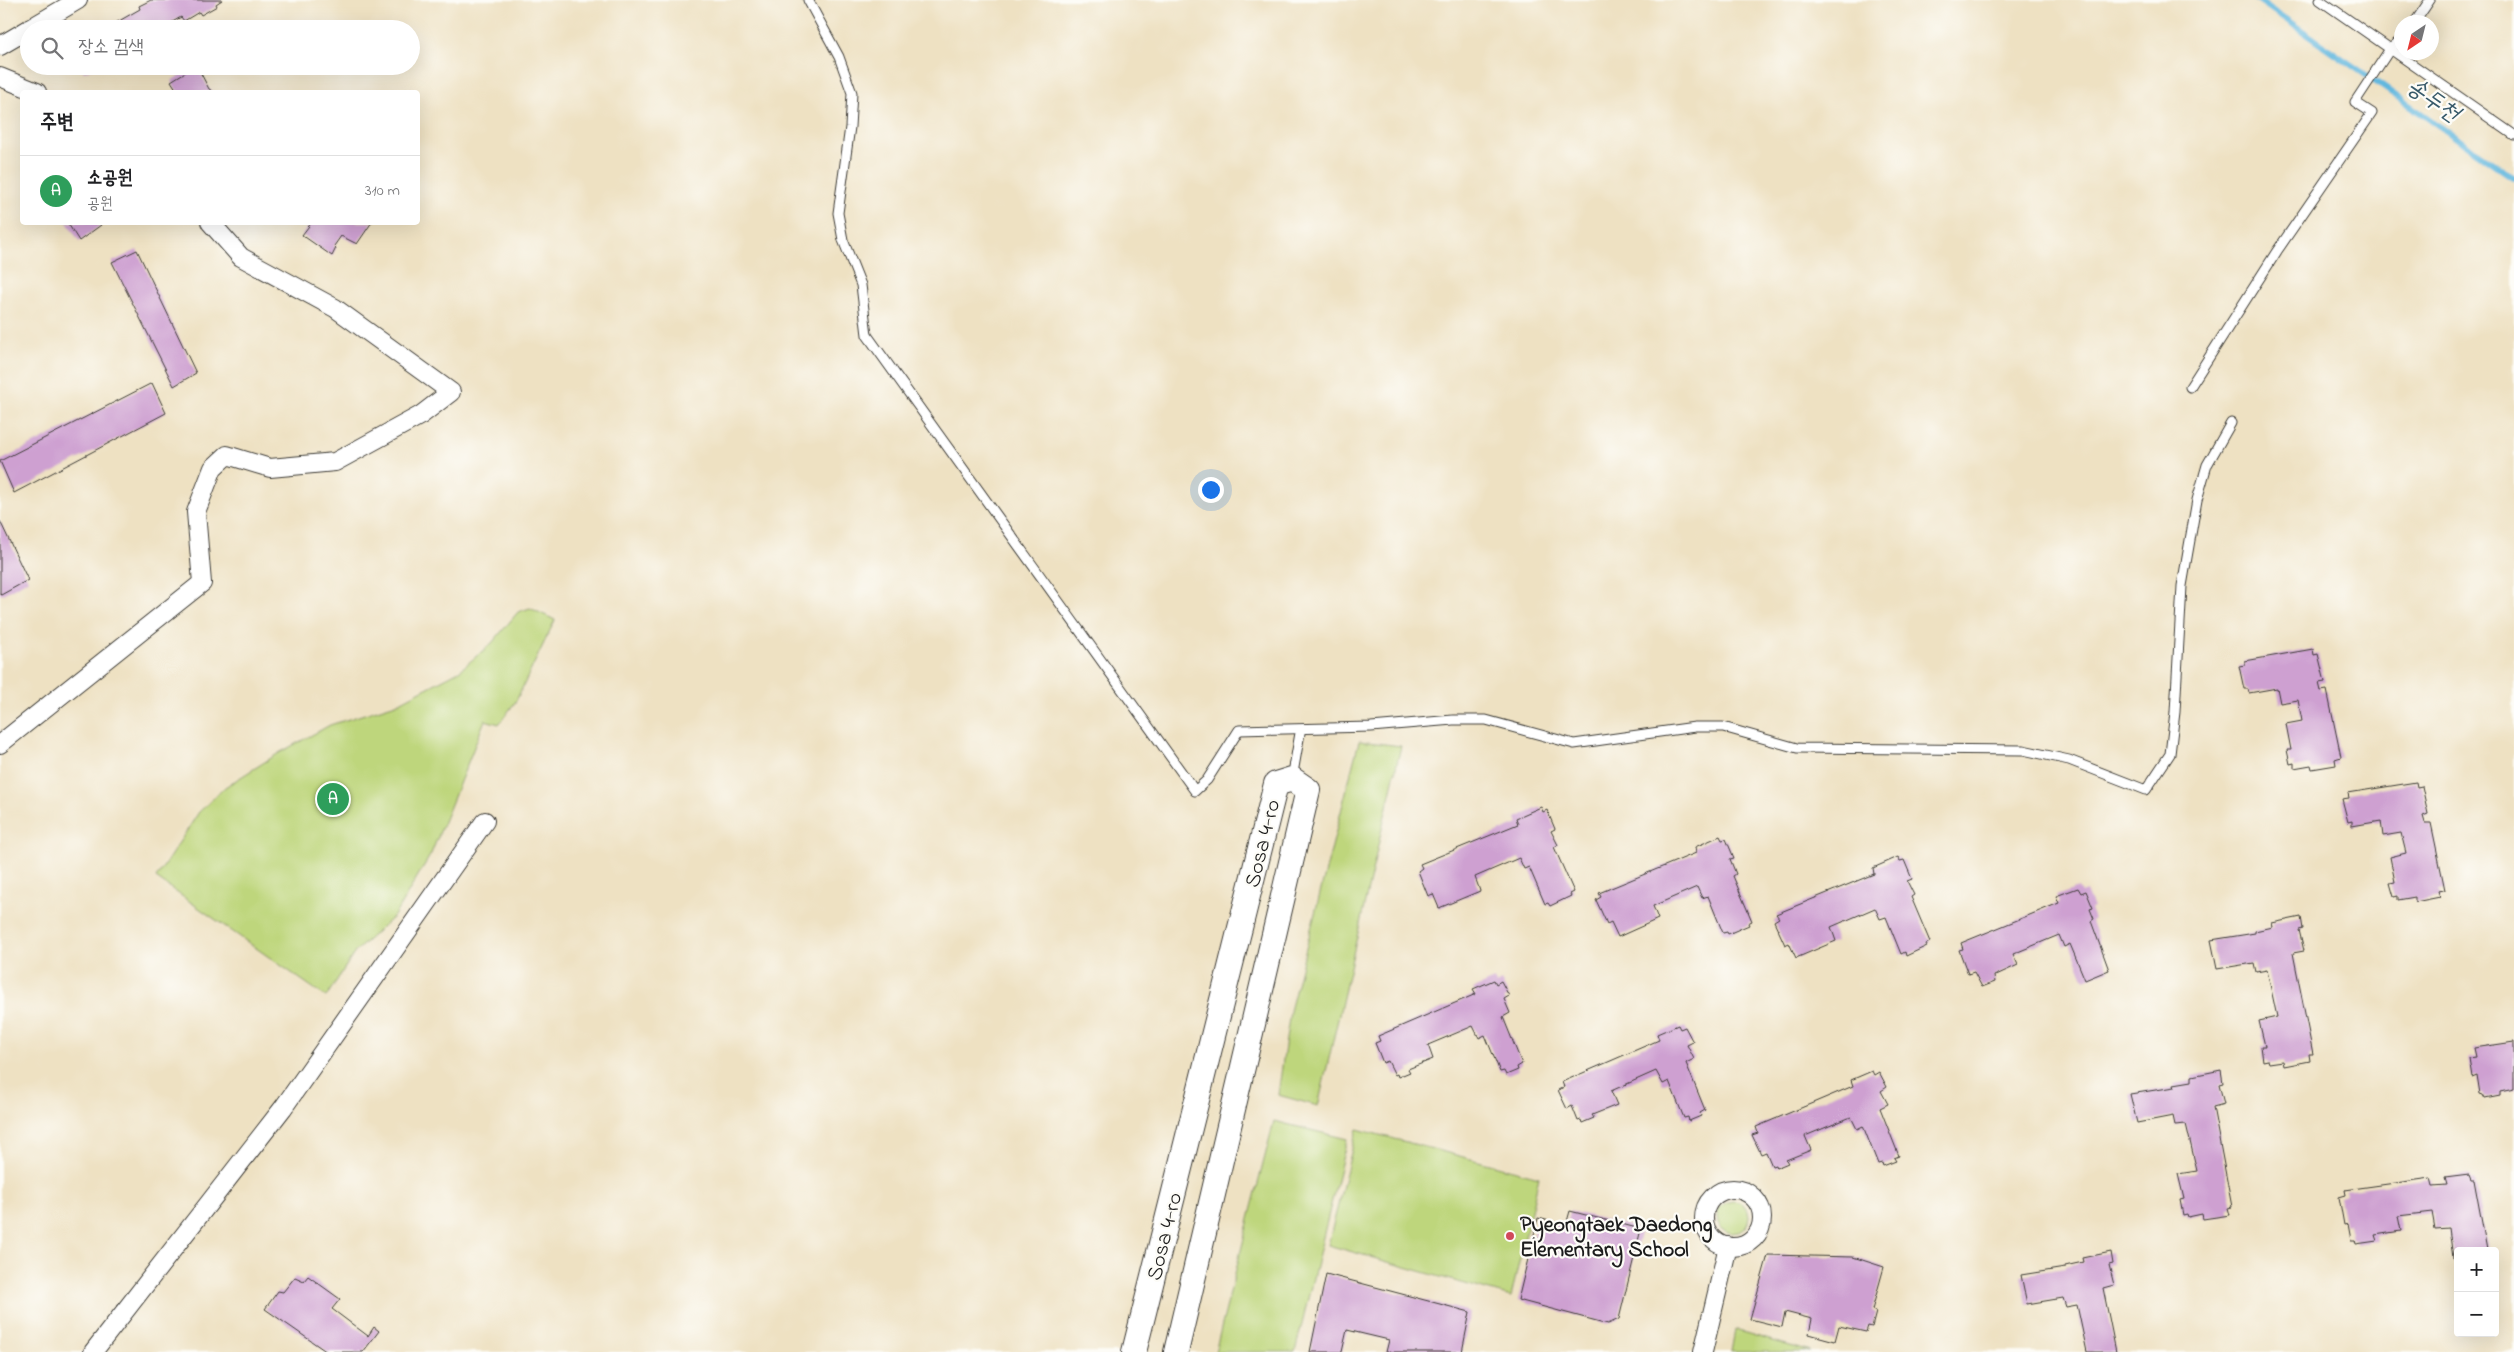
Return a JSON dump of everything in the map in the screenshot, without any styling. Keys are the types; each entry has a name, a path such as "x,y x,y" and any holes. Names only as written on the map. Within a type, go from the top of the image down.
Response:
{"main road":[{"name":"Sosa 4-ro","path":"1134,1352 1276,784 1292,779 1308,790 1176,1352"}],"street":[{"path":"44,20 78,0"},
{"path":"0,46 20,34"},
{"path":"0,77 32,90"},
{"path":"0,744 202,583 196,512 213,468 227,455 270,468 335,462 421,415 451,392 335,308 241,257 213,225"},
{"path":"93,1352 284,1108 485,821"},
{"path":"1703,1352 1728,1246"}],"lane":[{"path":"808,0 839,57 852,93 850,127 838,213 843,240 861,285 867,336 1194,791 1207,780 1239,730 1371,727 1453,720 1486,720 1574,744 1695,727 1723,728 1797,748 2022,750 2069,760 2146,790 2170,754 2175,712 2182,586 2197,500 2207,464 2231,423"},
{"path":"2320,0 2514,135"},
{"path":"2420,15 2430,0"},
{"path":"2190,387 2277,251 2372,113 2355,102 2394,46"},
{"path":"1292,779 1300,733"}],"green space":[{"path":"530,608 555,620 516,701 499,724 485,720 431,854 394,916 355,952 326,997 156,878 199,812 225,787 279,753 330,725 396,704 459,671 492,643 518,612"},
{"path":"1359,741 1401,746 1318,1106 1278,1095 1290,1011"},
{"path":"1274,1121 1347,1139 1295,1352 1215,1352"},
{"path":"1357,1129 1539,1177 1511,1297 1328,1245"},
{"path":"1733,1201 1739,1202 1744,1206 1748,1211 1748,1223 1744,1228 1739,1232 1733,1233 1727,1232 1722,1228 1718,1223 1717,1217 1718,1211 1722,1206 1727,1202"},
{"path":"1735,1330 1811,1352 1731,1352"}],"building":[{"path":"151,0 222,0 216,4 217,6 201,15 199,12 186,20 181,17 176,20 121,20 140,9 139,6"},
{"path":"181,75 202,75 211,90 177,90 171,81"},
{"path":"69,225 101,225 79,241"},
{"path":"310,225 370,225 357,244 341,236 334,246 336,248 332,256 302,235"},
{"path":"137,250 196,373 174,386 112,262"},
{"path":"152,383 166,413 14,493 0,461"},
{"path":"0,521 28,580 1,595 0,594"},
{"path":"2313,649 2314,655 2318,654 2325,682 2319,683 2321,691 2327,690 2341,757 2335,759 2336,765 2312,769 2311,765 2294,768 2294,763 2290,764 2287,750 2291,750 2286,724 2302,721 2298,700 2280,703 2277,688 2249,693 2248,689 2244,689 2239,666 2245,665 2245,661"},
{"path":"2416,782 2417,787 2422,786 2428,814 2423,816 2425,823 2431,823 2445,890 2438,891 2440,897 2415,902 2415,897 2398,900 2398,896 2394,897 2390,883 2395,882 2390,857 2406,853 2401,833 2383,836 2381,821 2352,826 2352,821 2348,822 2342,799 2349,798 2348,793"},
{"path":"1541,807 1543,812 1547,810 1555,829 1551,831 1558,845 1554,847 1574,892 1570,894 1571,896 1550,906 1548,903 1545,904 1529,867 1524,869 1519,858 1475,877 1480,891 1439,908 1433,894 1428,896 1418,871 1422,868 1420,864 1518,824 1516,818"},
{"path":"1720,836 1722,840 1726,839 1734,858 1730,859 1736,874 1733,876 1752,921 1748,923 1749,925 1728,934 1727,932 1723,933 1708,896 1702,898 1697,887 1653,906 1658,919 1618,937 1611,922 1607,924 1596,900 1601,897 1599,893 1696,853 1695,847"},
{"path":"1898,857 1900,861 1904,860 1912,879 1907,881 1914,895 1911,897 1930,942 1926,944 1927,946 1906,956 1905,952 1901,954 1886,917 1880,919 1875,908 1831,927 1836,941 1796,958 1789,943 1785,945 1774,921 1779,918 1776,914 1874,874 1873,868"},
{"path":"2078,888 2081,893 2086,891 2093,908 2090,909 2094,919 2091,921 2109,970 2085,980 2070,944 2064,947 2059,935 2013,954 2018,965 1994,976 1995,982 1982,987 1974,972 1968,974 1959,950 1963,949 1961,943 2059,903 2056,896"},
{"path":"2301,917 2303,929 2299,930 2304,951 2293,953 2313,1054 2309,1054 2310,1061 2284,1066 2283,1061 2269,1063 2268,1060 2263,1061 2261,1046 2265,1046 2259,1021 2277,1017 2267,970 2256,972 2254,963 2217,969 2211,940 2255,933 2255,931 2273,927 2272,923"},
{"path":"1494,980 1496,984 1501,981 1509,996 1504,999 1510,1013 1503,1017 1522,1064 1517,1067 1518,1070 1506,1075 1504,1071 1500,1072 1485,1035 1479,1038 1473,1026 1428,1045 1433,1059 1408,1069 1410,1072 1398,1077 1388,1061 1383,1063 1375,1043 1380,1041 1378,1036 1476,994 1473,989"},
{"path":"1678,1025 1680,1029 1685,1027 1693,1042 1687,1045 1694,1059 1686,1063 1705,1110 1700,1113 1701,1116 1689,1121 1688,1117 1684,1118 1669,1081 1663,1084 1656,1071 1611,1091 1617,1105 1592,1115 1594,1118 1582,1123 1581,1120 1578,1121 1572,1106 1567,1109 1558,1090 1564,1087 1562,1082 1659,1040 1657,1034"},
{"path":"2514,1042 2514,1089 2500,1092 2500,1096 2485,1099 2480,1094 2477,1075 2472,1077 2469,1058 2476,1057 2474,1048"},
{"path":"2221,1070 2223,1083 2219,1084 2224,1104 2213,1107 2232,1207 2228,1208 2230,1215 2203,1219 2202,1214 2188,1217 2187,1214 2183,1215 2180,1200 2184,1199 2178,1174 2197,1171 2186,1124 2175,1125 2173,1116 2137,1123 2130,1094 2175,1087 2174,1084 2192,1081 2192,1076"},
{"path":"1872,1071 1874,1075 1879,1072 1887,1087 1881,1091 1888,1104 1880,1108 1899,1156 1894,1158 1896,1161 1883,1166 1882,1163 1878,1164 1863,1126 1857,1129 1851,1117 1805,1136 1811,1150 1786,1160 1788,1163 1776,1168 1775,1165 1772,1166 1766,1152 1761,1154 1752,1135 1758,1133 1756,1127 1853,1086 1851,1080"},
{"path":"2469,1175 2471,1180 2474,1180 2486,1247 2454,1247 2453,1258 2449,1228 2435,1229 2432,1212 2398,1216 2401,1231 2375,1235 2377,1241 2356,1244 2355,1240 2351,1240 2348,1224 2344,1225 2339,1197 2346,1195 2345,1190 2431,1178 2433,1186 2447,1185 2445,1178"},
{"path":"1570,1211 1641,1229 1619,1319 1608,1324 1518,1300 1538,1218 1566,1225"},
{"path":"2111,1252 2113,1264 2109,1265 2114,1285 2103,1288 2116,1352 2087,1352 2077,1305 2066,1307 2063,1298 2027,1304 2021,1275 2065,1268 2065,1266 2083,1262 2082,1258"},
{"path":"1768,1255 1853,1257 1884,1267 1872,1310 1876,1312 1872,1327 1868,1326 1866,1332 1839,1326 1835,1341 1809,1334 1812,1319 1785,1312 1782,1327 1750,1319"},
{"path":"1326,1274 1470,1312 1462,1352 1386,1352 1389,1340 1347,1330 1342,1352 1310,1352"},
{"path":"308,1276 340,1299 332,1309 368,1336 374,1327 379,1331 363,1352 327,1352 265,1309 278,1291 283,1292 295,1277 304,1281"}],"waterway":[{"name":"송두천","path":"2258,0 2514,178"}],"place":[{"name":"소공원","path":"333,799"},
{"name":"Pyeongtaek Daedong Elementary School","path":"1510,1236"}]}
